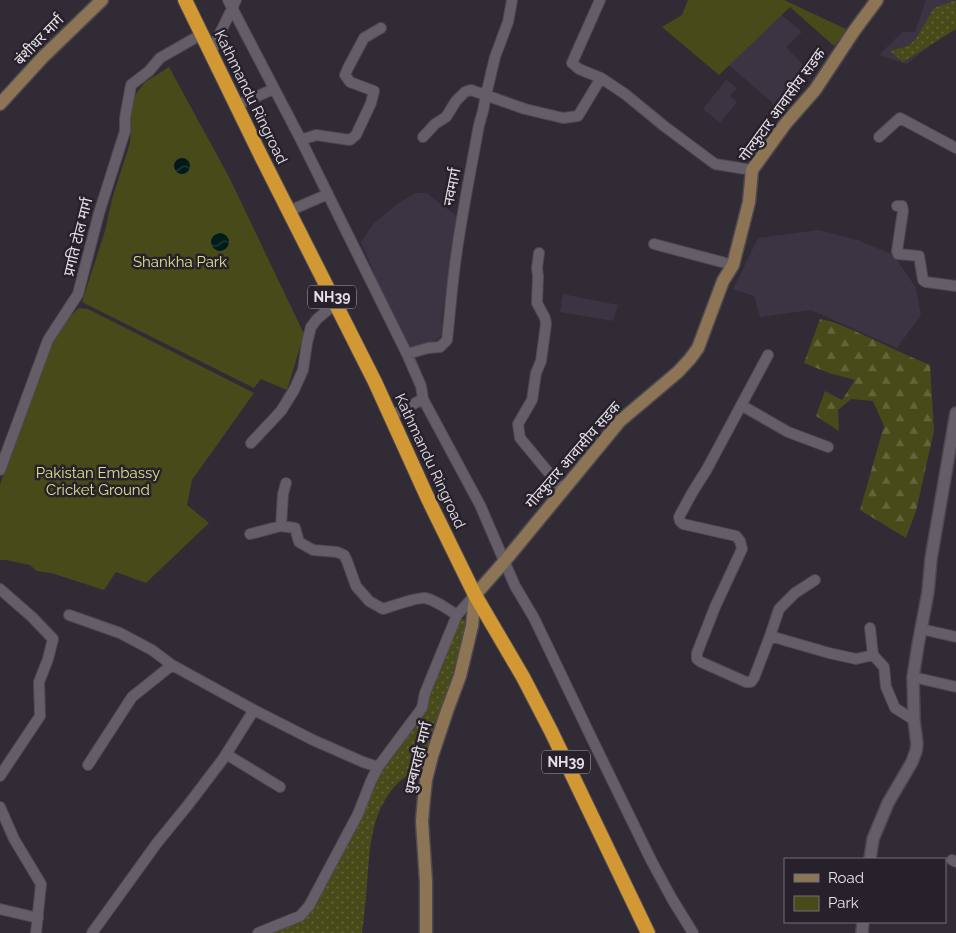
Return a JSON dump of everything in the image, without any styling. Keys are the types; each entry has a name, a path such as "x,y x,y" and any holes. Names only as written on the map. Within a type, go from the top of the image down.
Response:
{"highway":[{"name":"Kathmandu Ringroad","path":"185,0 335,304 376,382 474,595 524,677 648,933"}],"main road":[{"name":"बंशीधर मार्ग","path":"0,104 43,57 102,0"},
{"name":"गोल्फुटार आवासीय सडक","path":"474,595 504,562 620,421 678,372 698,348 724,281 733,265 749,202 752,170 786,124 815,90 877,0"},
{"name":"धुम्बाराही मार्ग","path":"426,933 426,882 422,821 426,780 441,729 460,676 472,626 474,595"}],"street":[{"name":"नवमार्ग","path":"407,354 428,348 440,347 447,340 451,293 461,221 479,125 494,58 508,22 512,0"},
{"path":"600,0 572,63 579,69 601,78 626,94 664,126 715,164 752,170"},
{"path":"211,52 232,3"},
{"path":"232,3 407,354 421,386 423,399 480,505 515,586 534,618 652,860 692,933"},
{"path":"301,140 316,135 350,140 356,135 374,91 350,82 345,75 364,38 381,28"},
{"name":"प्रगति टोल मार्ग","path":"0,470 48,340 78,294 99,213 125,131 125,118 131,85 149,71 160,58 202,34"},
{"path":"423,137 435,124 446,117 465,92 471,90 525,109 563,118 578,116 601,78"},
{"path":"237,105 274,89"},
{"path":"879,137 900,118 956,148"},
{"path":"289,211 328,194"},
{"path":"897,206 902,206 903,211 898,254 919,256 923,280 926,282 956,286"},
{"path":"654,244 733,265"},
{"path":"539,253 537,268 538,303 546,324 541,361 536,373 532,400 518,424 518,430 520,438 563,490"},
{"path":"251,443 281,411 294,390 303,370 311,327 317,319 335,304"},
{"path":"768,355 679,517 683,524 736,536 740,541 742,549 715,607 697,653 697,659 746,682 751,682 780,609 795,593 815,580"},
{"path":"391,416 423,399"},
{"path":"741,405 788,432 828,447"},
{"path":"870,858 873,839 888,803 912,762 916,751 913,677 928,592 930,559 956,413"},
{"path":"281,526 283,494 286,483"},
{"path":"250,534 281,526 295,528 299,542 313,550 337,552 344,556 356,586 378,608 383,609 424,598 434,601 457,615"},
{"path":"0,589 32,617 53,639 39,682 40,716 0,776"},
{"path":"258,933 300,916 309,906 358,814 378,767 422,708 425,694 457,615 474,595"},
{"path":"69,615 120,634 152,650 172,665 254,710 313,740 378,767"},
{"path":"870,628 873,655 884,667 886,687 895,708 914,720"},
{"path":"921,629 956,637"},
{"path":"770,636 856,659 873,655"},
{"path":"88,765 132,697 172,665"},
{"path":"913,677 956,687"},
{"path":"92,933 157,843 226,754 254,710"},
{"path":"226,754 280,787"},
{"path":"0,807 14,839 41,884 36,933"},
{"path":"0,909 38,918"}],"shaded area":[{"path":"926,0 956,0 956,25 907,64 879,55 902,32 915,32"},
{"path":"778,12 802,32 786,47 807,69 775,105 728,64"},
{"path":"726,80 737,88 730,96 737,102 720,123 703,109"},
{"path":"416,193 427,193 459,218 443,312 441,336 428,347 410,347 400,333 382,298 361,242 373,224 397,204"},
{"path":"818,230 857,240 894,255 916,288 921,315 897,348 811,310 760,317 754,296 733,289 758,238"},
{"path":"563,294 618,305 613,321 560,312"}],"green space":[{"path":"688,0 784,0 848,30 834,46 790,7 719,75 662,27 682,15"},
{"path":"956,1 956,29 903,62 890,51 908,46 916,39 934,8"},
{"name":"Shankha Park","path":"169,67 229,177 304,334 287,390 261,379 254,388 82,302 130,143 132,99 145,82"},
{"name":"Pakistan Embassy Cricket Ground","path":"79,308 88,309 254,393 192,480 187,505 209,523 146,583 116,572 104,590 51,573 37,571 30,565 0,560 0,485 22,417 53,343 68,318"},
{"path":"820,319 844,326 930,365 934,431 916,511 906,538 860,510 884,426 873,401 851,399 838,410 839,431 816,416 825,391 842,400 855,380 829,373 804,363"},
{"path":"456,617 468,621 426,765 395,786 380,808 376,820 371,845 362,933 257,933 309,906 378,767 422,708"}],"water":[{"path":"182,158 190,166 182,174 174,166"},
{"path":"220,233 228,238 229,242 224,250 220,251 212,246 211,242 216,234"}]}
